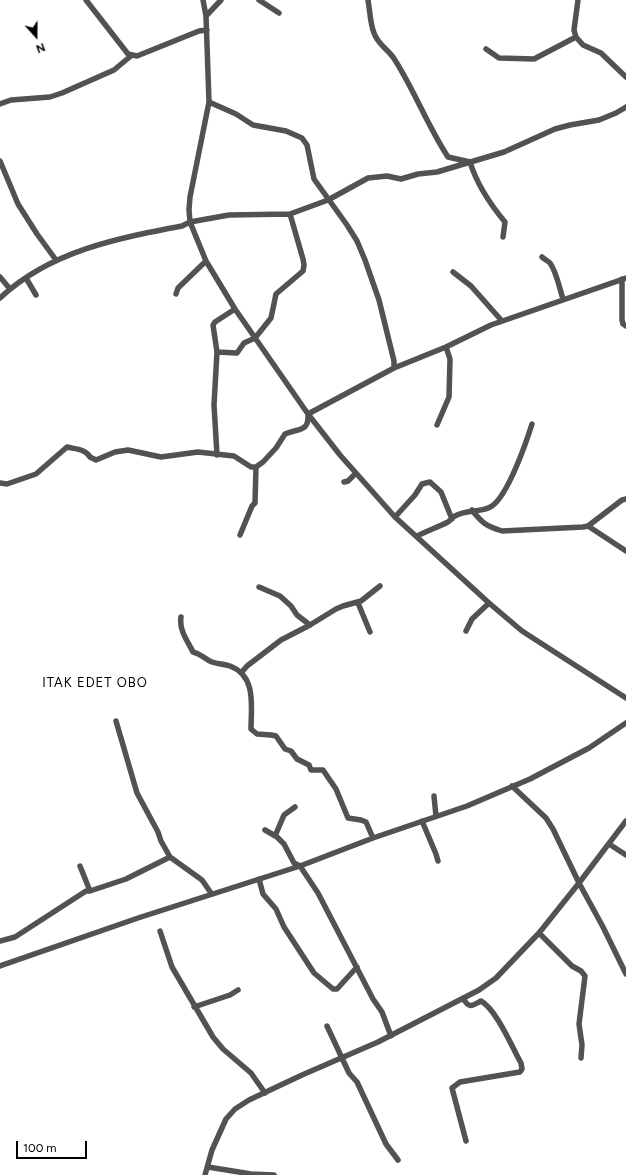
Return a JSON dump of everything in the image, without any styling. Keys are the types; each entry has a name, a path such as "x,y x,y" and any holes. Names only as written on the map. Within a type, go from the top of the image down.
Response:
{"street":[{"path":"86,0 128,54 132,56"},
{"path":"203,0 207,30 209,102 190,197 190,222 206,261 235,309 308,414 356,473 395,517 489,603 522,631 626,698"},
{"path":"206,16 221,0"},
{"path":"259,0 279,13"},
{"path":"368,0 374,34 378,41 392,56 436,140 448,157 470,162"},
{"path":"578,0 574,30 576,37 583,45 600,53 626,77"},
{"path":"0,104 11,100 50,97 62,93 114,70 132,56 137,56 199,31 207,30"},
{"path":"486,49 499,58 534,59 576,37"},
{"path":"209,102 236,114 253,125 286,131 302,138 307,145 314,179 353,236 365,260 379,300 394,360 394,368"},
{"path":"0,298 10,289 42,267 84,249 109,241 182,226 190,222 229,216 290,214 328,200 368,178 387,176 401,179 413,175 437,172 504,152 555,129 599,120 626,107"},
{"path":"0,161 18,204 56,260"},
{"path":"470,162 475,176 490,203 505,222 503,237"},
{"path":"217,352 237,353 244,343 255,338 271,318 276,294 304,271 303,259 290,214"},
{"path":"542,257 550,263 555,273 563,299"},
{"path":"176,294 178,288 206,261"},
{"path":"453,272 471,286 502,321"},
{"path":"0,277 10,289"},
{"path":"26,278 36,295"},
{"path":"308,414 394,368 446,347 491,325 624,278 622,320 623,324 626,326"},
{"path":"217,455 214,405 217,352 213,325 214,322 235,309"},
{"path":"437,425 448,397 450,358 446,347"},
{"path":"0,483 7,484 36,474 67,447 83,451 96,460 115,452 128,450 161,458 198,452 234,456 252,467 256,467 276,448 285,434 298,431 305,427 307,424 308,414"},
{"path":"417,536 452,519 456,515 472,510 479,511 488,509 498,501 502,497 508,485 526,443 532,424"},
{"path":"240,535 252,506 255,503 256,467"},
{"path":"344,482 348,481 356,473"},
{"path":"395,517 415,495 422,484 430,482 441,492 452,519"},
{"path":"472,510 481,522 502,531 583,528 588,526 622,500 626,499"},
{"path":"588,526 626,551"},
{"path":"241,673 247,666 281,640 343,606 366,599 380,586"},
{"path":"259,587 280,596 297,615 310,625"},
{"path":"358,602 370,632"},
{"path":"466,631 472,619 489,603"},
{"path":"181,616 181,629 193,652 200,653 207,660 213,663 230,666 241,673 250,688 250,729 257,734 276,736 285,750 291,751 297,759 309,765 311,770 323,770 336,788 348,818 366,822 373,838"},
{"path":"116,721 137,792 170,857 202,880 211,893"},
{"path":"0,966 211,893 300,866 373,838 467,806 530,779 589,748 626,724"},
{"path":"512,786 546,818 557,836 579,883 626,974"},
{"path":"434,796 436,816"},
{"path":"275,836 284,815 295,807"},
{"path":"422,821 438,860"},
{"path":"205,1175 212,1150 226,1119 235,1109 302,1075 390,1036 479,990 496,978 539,933 626,821"},
{"path":"265,830 284,844 294,863 300,866 318,893 373,999 382,1012 390,1036"},
{"path":"609,844 626,855"},
{"path":"0,941 15,937 86,891 126,879 170,857"},
{"path":"80,866 90,891"},
{"path":"259,879 263,894 276,909 284,927 314,973 333,989 337,989 357,967"},
{"path":"160,931 172,967 212,1037 223,1049 251,1073 265,1093"},
{"path":"539,933 572,966 581,971 585,976 579,1024 582,1042 581,1058"},
{"path":"194,1007 230,995 238,990"},
{"path":"463,998 467,1004 472,1006 481,1001 487,1004 494,1012 521,1063 522,1069 520,1072 460,1082 452,1088 466,1141"},
{"path":"327,1026 350,1075 357,1082 386,1144 398,1160"},
{"path":"208,1167 251,1174 274,1175"}],"district":[{"name":"ITAK EDET OBO","path":"95,683"}]}
